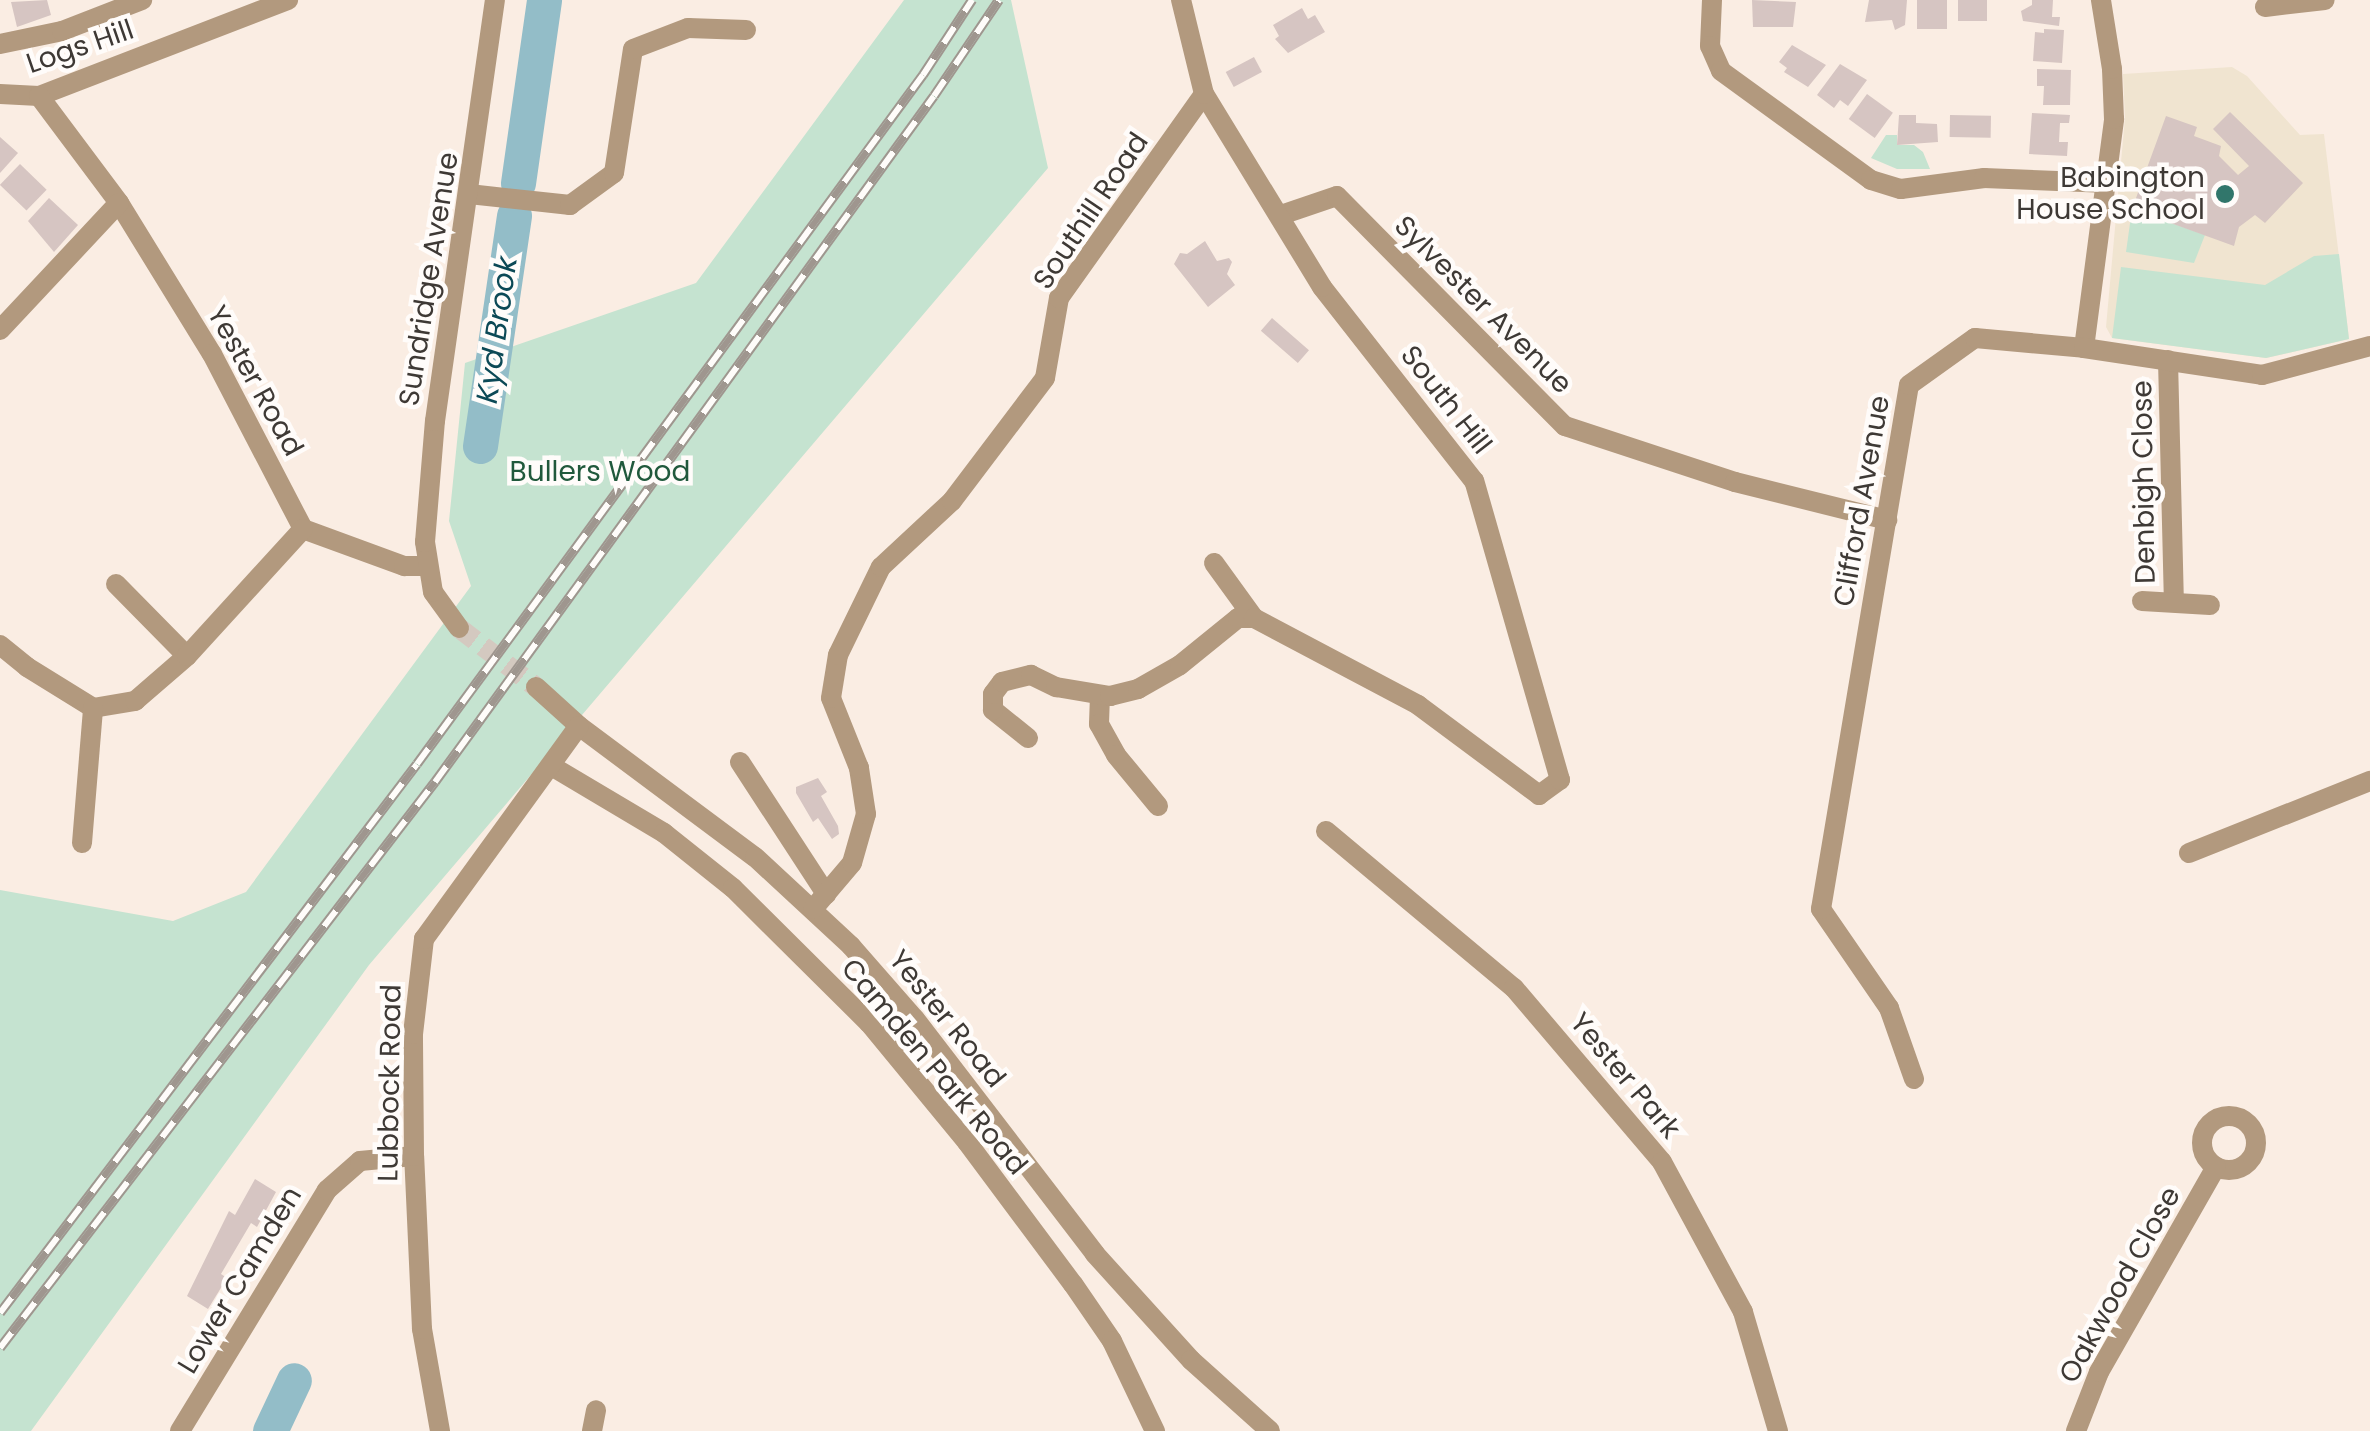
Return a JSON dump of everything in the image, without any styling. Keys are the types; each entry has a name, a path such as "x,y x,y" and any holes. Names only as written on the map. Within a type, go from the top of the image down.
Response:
{"street":[{"path":"0,44 62,31 142,0"},
{"name":"Logs Hill","path":"0,94 39,96 288,0"},
{"name":"Sundridge Avenue","path":"426,566 435,420 495,0"},
{"path":"1181,0 1204,94"},
{"path":"1712,0 1710,46 1720,71 1871,180 1902,188 1984,178 2108,182"},
{"path":"2084,348 2108,182 2114,100 2101,0"},
{"path":"2262,30 2264,3 2325,0"},
{"path":"469,194 570,205 614,173 633,49 688,28 746,30"},
{"name":"South Hill","path":"1204,94 1322,287 1474,480 1560,780 1539,794 1472,750 1418,705 1254,618"},
{"name":"Southill Road","path":"819,902 852,864 866,814 859,768 831,698 838,655 881,567 952,501 1046,378 1059,298 1204,94"},
{"name":"Yester Road","path":"39,96 119,204 212,354 303,529"},
{"name":"Sylvester Avenue","path":"1280,216 1336,196 1565,426 1735,482 1887,520"},
{"path":"0,330 119,204"},
{"name":"Clifford Avenue","path":"1914,1080 1888,1008 1821,909 1909,385 1975,338 2084,348 2262,375 2370,346"},
{"name":"Denbigh Close","path":"2168,360 2174,602"},
{"path":"0,645 26,667 93,708 136,702 186,656 303,529 404,566 426,566 433,592 459,628"},
{"path":"1214,563 1254,618"},
{"path":"116,584 186,656"},
{"name":"Denbigh Close","path":"2142,601 2210,604"},
{"path":"1028,738 994,710 994,694 1002,682 1031,676 1056,687 1100,695 1138,689 1180,665 1238,618 1254,618"},
{"name":"Yester Road","path":"536,687 580,726 819,902 1095,1254 1192,1360 1270,1431"},
{"path":"1100,695 1099,724 1116,755 1158,806"},
{"path":"82,843 93,708"},
{"name":"Lubbock Road","path":"440,1431 422,1328 414,1156 413,1034 424,939 580,726"},
{"path":"740,762 819,902"},
{"name":"Camden Park Road","path":"553,767 664,832 732,888 869,1022 967,1142 1073,1284 1112,1341 1155,1431"},
{"path":"2189,851 2370,781"},
{"name":"Yester Park","path":"1326,831 1514,988 1662,1162 1743,1312 1778,1431"},
{"name":"Lower Camden","path":"180,1431 327,1190 360,1161 414,1156"},
{"name":"Oakwood Close","path":"2076,1431 2099,1372 2216,1167"}],"shaded area":[{"name":"Babington House School","path":"2232,67 2247,76 2300,135 2324,134 2349,339 2266,358 2112,338 2106,327 2125,118 2123,74"}],"green space":[{"name":"Bullers Wood","path":"904,0 1011,0 1048,168 369,965 31,1431 0,1431 0,890 173,921 246,892 471,586 449,521 465,363 696,283"},
{"path":"1886,135 1897,135 1897,145 1914,145 1923,152 1930,169 1897,169 1871,158"},
{"path":"2132,209 2205,235 2194,263 2126,252"},
{"path":"2339,254 2349,339 2266,358 2112,338 2121,267 2265,285 2314,256"}],"building":[{"path":"47,0 51,15 17,27 11,2"},
{"path":"1752,0 1796,2 1793,27 1753,27"},
{"path":"1869,0 1907,0 1905,25 1895,30 1892,20 1865,22"},
{"path":"1917,0 1947,0 1947,29 1917,29"},
{"path":"1958,0 1987,0 1987,21 1958,21"},
{"path":"2032,0 2053,0 2052,17 2060,17 2059,26 2023,21 2021,11 2032,5"},
{"path":"1302,8 1308,19 1315,15 1325,32 1288,53 1275,39 1279,36 1273,25"},
{"path":"2044,29 2064,30 2062,63 2033,61 2035,32 2044,33"},
{"path":"1792,45 1826,65 1808,87 1784,72 1787,68 1779,62"},
{"path":"1254,57 1262,72 1234,87 1226,72"},
{"path":"1840,64 1867,80 1848,106 1840,100 1834,108 1817,95"},
{"path":"2037,69 2071,70 2070,105 2043,105 2044,86 2037,86"},
{"path":"1867,94 1893,113 1875,138 1849,119"},
{"path":"2230,112 2303,183 2265,223 2255,215 2239,227 2234,246 2132,209 2166,116 2197,127 2194,136 2221,146 2219,156 2238,175 2249,166 2213,129"},
{"path":"2032,113 2070,115 2069,123 2060,123 2059,142 2068,142 2067,156 2029,154"},
{"path":"1899,115 1916,115 1916,123 1937,124 1938,142 1897,145"},
{"path":"1950,115 1991,116 1991,138 1950,137"},
{"path":"0,137 18,153 0,173"},
{"path":"20,164 47,190 26,211 0,185"},
{"path":"49,198 78,225 54,252 28,221"},
{"path":"1205,241 1217,261 1229,258 1232,262 1227,274 1235,285 1208,307 1174,264 1180,253 1187,254"},
{"path":"1272,318 1309,350 1298,363 1261,331"},
{"path":"818,778 827,792 821,796 838,826 839,834 832,839 818,818 813,822 796,793 796,787"},
{"path":"255,1179 276,1192 257,1227 251,1223 221,1274 227,1278 208,1309 187,1296 229,1211 235,1215"}],"waterway":[{"name":"Kyd Brook","path":"518,183 544,0"},
{"name":"Kyd Brook","path":"480,446 514,215"},
{"name":"Kyd Brook","path":"270,1431 294,1380"}],"tunnel":[{"path":"459,628 536,687"}],"railway":[{"path":"0,1313 417,764 923,75 972,0"},
{"path":"0,1348 435,782 934,96 999,0"}],"place":[{"name":"Babington House School","path":"2225,194"}]}
